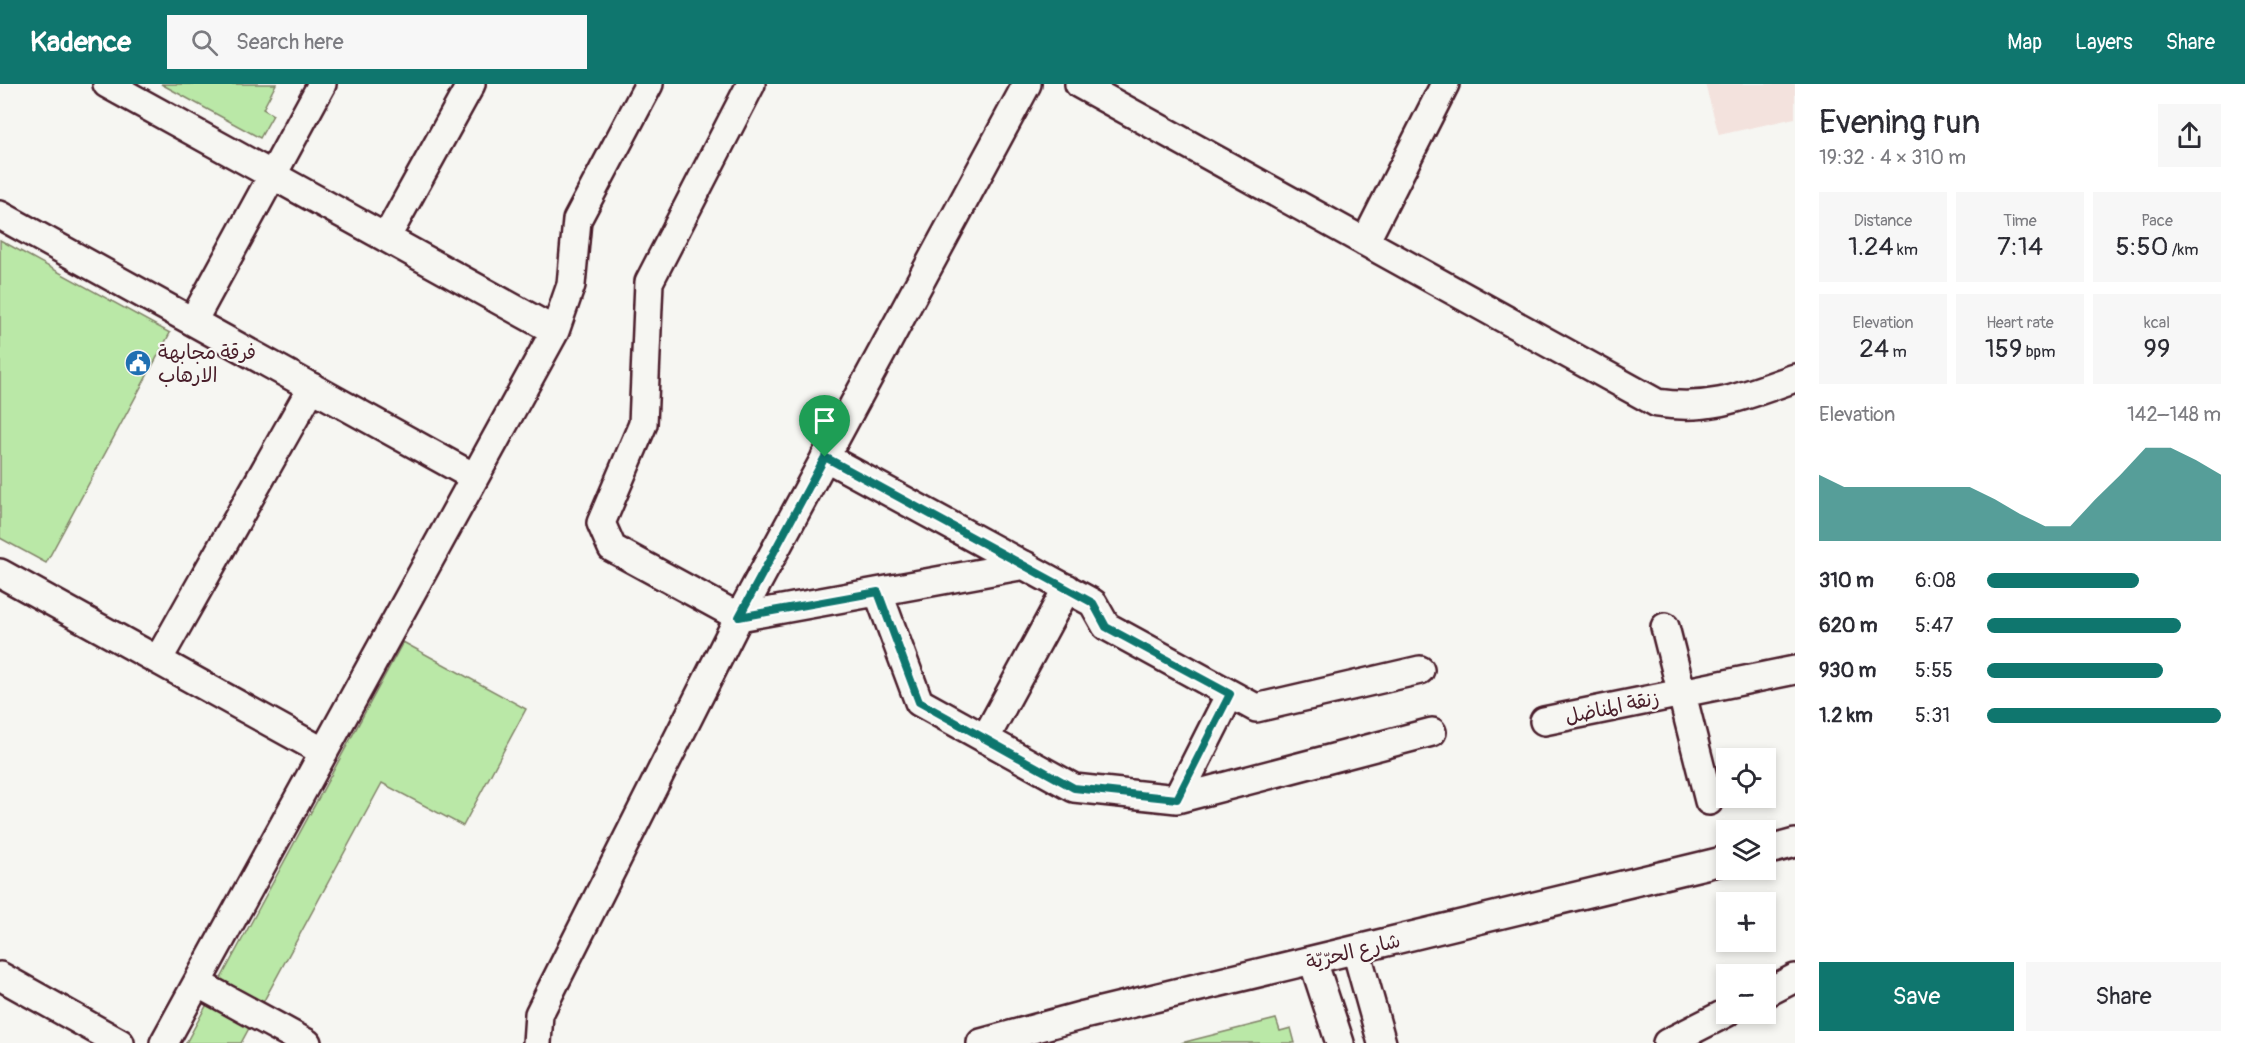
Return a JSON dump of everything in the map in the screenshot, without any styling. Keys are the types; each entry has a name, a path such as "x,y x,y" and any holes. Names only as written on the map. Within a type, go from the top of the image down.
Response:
{"street":[{"path":"107,84 555,331"},
{"path":"193,321 322,84"},
{"path":"386,238 471,84"},
{"path":"164,1043 555,331 571,285 578,220 650,84"},
{"path":"751,84 649,282 643,424 602,523 612,548 739,617 1025,565"},
{"path":"537,1043 539,1014 739,617 1027,84"},
{"path":"1079,84 1657,403 1688,407 1728,401 1795,378"},
{"path":"1365,242 1445,84"},
{"path":"0,215 474,477"},
{"path":"158,660 312,387"},
{"path":"825,457 1093,603 1106,627 1256,708 1420,670"},
{"path":"0,573 324,752"},
{"path":"985,739 1067,588"},
{"path":"878,592 919,702 1074,788 1177,799 1432,732"},
{"name":"زنقة المناضل","path":"1665,627 1709,801"},
{"name":"زنقة المناضل","path":"1544,722 1795,670"},
{"path":"1177,799 1230,694"},
{"path":"1776,848 1795,843"},
{"name":"شارع الحرّيّة","path":"981,1043 1084,1015 1716,862"},
{"path":"1356,951 1382,1043"},
{"path":"1313,961 1340,1043"},
{"path":"0,976 120,1043"},
{"path":"1776,988 1795,978"},
{"path":"197,983 308,1043"},
{"path":"1667,1043 1716,1018"}],"shaded area":[{"path":"1705,84 1795,84 1795,118 1719,135"}],"green space":[{"path":"161,84 276,84 263,109 273,115 260,138"},
{"path":"0,240 170,333 46,563 0,538"},
{"path":"403,642 526,709 463,826 382,783 241,1043 186,1043"},
{"path":"1276,1019 1280,1031 1291,1028 1295,1043 1181,1043"}],"place":[{"name":"فرقة مجابهة الارهاب","path":"138,363"}],"route":[{"path":"825,457 1093,603 1106,627 1230,694 1177,799 1074,788 919,702 878,592 739,617 825,457"}]}
